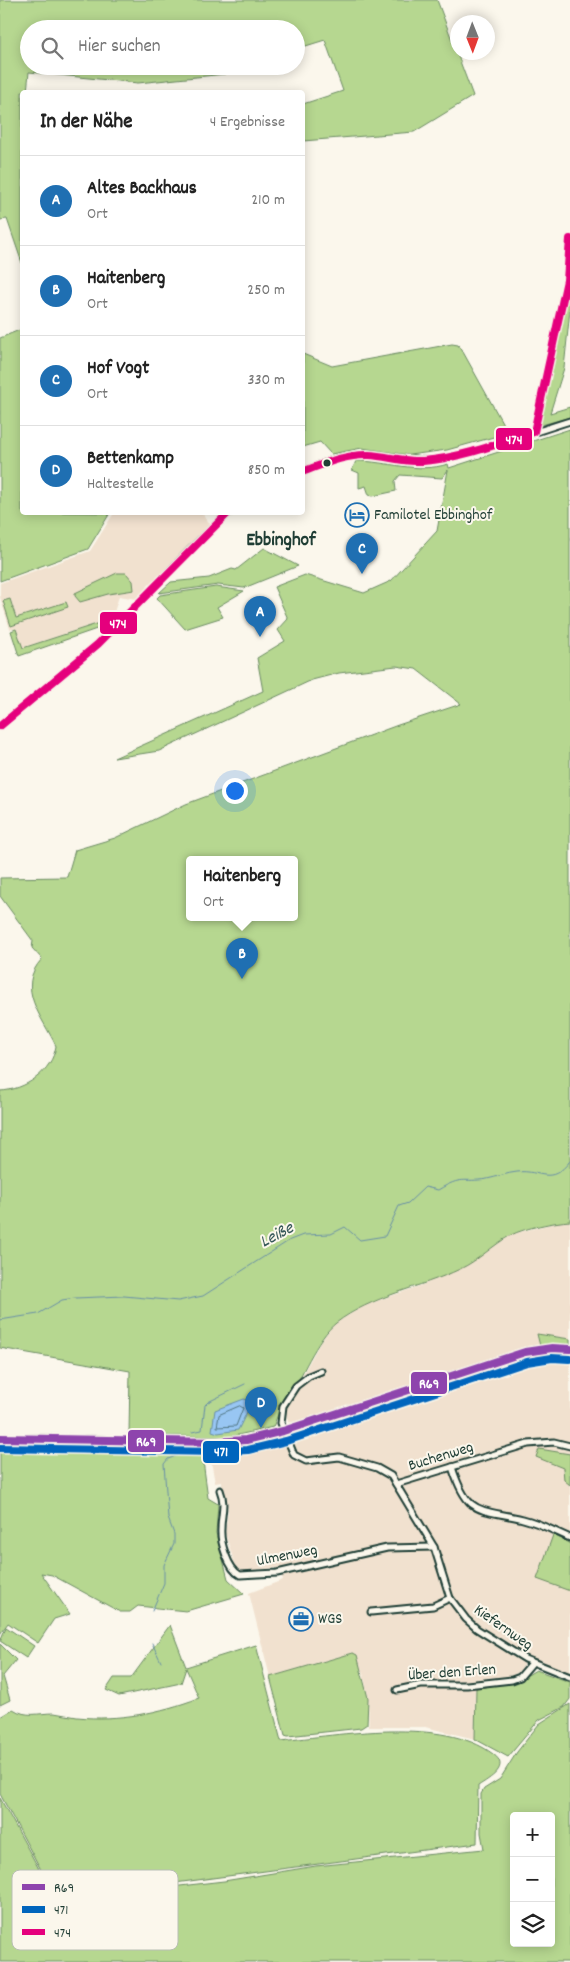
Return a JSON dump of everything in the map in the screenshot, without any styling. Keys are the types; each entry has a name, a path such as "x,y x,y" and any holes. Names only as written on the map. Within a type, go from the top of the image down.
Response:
{"main road":[{"path":"0,1438 216,1442 246,1440 283,1430 520,1354 544,1348 570,1349"}],"street":[{"path":"534,432 567,280 570,239"},
{"path":"305,471 350,456 372,455 415,461 436,459 478,450 570,420"},
{"path":"0,726 99,642 144,598 197,541 227,515"},
{"path":"283,1430 281,1415 289,1394 304,1379 321,1371"},
{"name":"Buchenweg","path":"283,1430 293,1452 300,1460 309,1462 332,1457 343,1458 377,1468 391,1476 396,1484 533,1443 554,1442 570,1446"},
{"path":"452,1467 463,1496 478,1509 530,1520 570,1538"},
{"name":"Kiefernweg","path":"396,1484 434,1547 450,1598 471,1624 532,1663 570,1677"},
{"name":"Ulmenweg","path":"220,1490 224,1505 220,1531 230,1564 237,1573 251,1575 277,1573 388,1548 434,1547"},
{"path":"371,1612 433,1606 450,1598"},
{"name":"Über den Erlen","path":"397,1690 421,1685 467,1685 512,1680 520,1677 532,1663"}],"shaded area":[{"path":"113,515 203,515 210,524 137,599 119,596 112,619 22,648 16,629 10,629 0,597 0,583 90,551"},
{"path":"570,1221 570,1339 537,1334 540,1346 329,1413 294,1423 288,1422 285,1409 288,1401 321,1341 334,1324 365,1305 417,1287 462,1268 512,1234"},
{"path":"543,1350 570,1352 570,1674 528,1657 520,1671 508,1678 476,1681 475,1739 425,1727 369,1727 368,1698 363,1673 353,1653 270,1677 249,1593 283,1580 279,1568 243,1571 236,1568 225,1533 228,1513 227,1498 221,1482 215,1483 209,1450 258,1448 496,1363"}],"green space":[{"path":"0,0 437,0 450,35 450,60 460,60 473,96 414,132 305,141 305,103 343,91 325,40 305,46 305,20 20,20 20,75 29,75 27,90 20,90 20,257 7,219 0,220"},
{"path":"59,75 215,75 138,83"},
{"path":"570,286 570,310 564,368 550,413 570,407 570,417 538,426"},
{"path":"20,330 20,515 109,515 88,549 0,581 0,338"},
{"path":"452,344 458,345 508,433 447,450 409,455 362,448 331,454 320,442 305,446 305,355 332,366"},
{"path":"570,429 570,1221 540,1226 511,1235 460,1269 380,1299 336,1323 322,1338 288,1401 284,1399 273,1427 229,1437 129,1435 130,1371 0,1348 0,1091 19,1087 36,1078 49,1064 56,1046 38,1013 31,991 34,970 42,959 32,948 33,941 0,896 0,878 67,877 75,850 115,838 186,804 398,725 461,704 416,669 396,666 339,673 312,680 159,751 114,758 263,691 257,658 285,641 278,630 288,619 274,587 305,575 364,593 391,581 437,531 448,470 442,478 400,475 395,481 396,491 373,496 369,495 366,486 359,488 359,473 352,470 356,461 425,468 448,464 449,468"},
{"path":"264,548 298,566 244,588 218,585 159,593 171,582 209,578 232,569 236,570"},
{"path":"117,573 126,573 133,581 134,590 108,594 80,602 75,596 75,593"},
{"path":"216,587 244,591 217,607 223,617 185,629 157,598 160,595"},
{"path":"10,599 16,618 66,602 68,607 11,626 3,601"},
{"path":"112,619 111,624 19,656 11,631 16,629 23,648"},
{"path":"537,1334 570,1339 570,1346 540,1346"},
{"path":"0,1441 201,1446 208,1498 218,1504 216,1533 228,1579 244,1594 186,1611 138,1606 130,1612 120,1612 52,1575 41,1573 70,1614 54,1619 38,1643 8,1623 0,1634"},
{"path":"539,1449 570,1454 570,1485 564,1480 563,1468 536,1457"},
{"path":"553,1535 570,1543 570,1591 537,1579"},
{"path":"170,1625 186,1667 256,1645 281,1741 360,1732 390,1731 447,1735 472,1742 493,1754 500,1763 497,1772 478,1786 477,1843 178,1883 178,1870 41,1870 0,1794 0,1717 13,1709 28,1714 54,1713 93,1718 124,1717 154,1712 199,1698 186,1668 181,1683 119,1696 106,1690 114,1678 131,1678"},
{"path":"6,1627 34,1646 26,1658 0,1641"},
{"path":"0,1644 16,1660 3,1676 10,1700 0,1705"},
{"path":"353,1653 357,1655 368,1698 367,1724 361,1728 285,1735 270,1677"},
{"path":"536,1670 570,1682 570,1699 564,1707 539,1720 508,1757 475,1739 476,1688 516,1682"},
{"path":"570,1704 570,1962 0,1962 0,1798 40,1870 12,1870 12,1950 178,1950 178,1886 316,1866 484,1849 481,1833 481,1794 484,1789 500,1779 517,1752 539,1724"}],"water":[{"path":"244,1399 263,1407 247,1412 238,1430 218,1433 212,1431 215,1410"}],"waterway":[{"name":"Leiße","path":"0,1320 38,1314 62,1300 75,1298 124,1296 178,1301 203,1296 290,1240 303,1235 331,1234 345,1227 360,1240 385,1236 399,1206 408,1203 425,1187 438,1190 446,1185 462,1180 487,1179 517,1172 551,1175 563,1169 570,1161"},
{"path":"192,1432 202,1430 205,1405 208,1402 245,1384"},
{"path":"152,1611 164,1583 164,1565 174,1544 174,1534 168,1518 164,1464 168,1459 187,1452"},
{"path":"152,1643 161,1662"}],"transit line":[{"name":"474","path":"305,471 335,460 360,455 416,461 451,457 534,432 567,280 570,239"},
{"name":"474","path":"0,726 98,644 226,515"},
{"name":"R69","path":"0,1438 215,1442 246,1440 283,1431 525,1352 552,1348 570,1349"},
{"name":"471","path":"0,1448 215,1452 248,1450 286,1441 527,1362 552,1358 569,1359"}],"place":[{"name":"Familotel Ebbinghof","path":"357,515"},
{"name":"Hof Vogt","path":"362,574"},
{"name":"Altes Backhaus","path":"260,637"},
{"name":"Haitenberg","path":"242,979"},
{"name":"Bettenkamp","path":"261,1428"},
{"name":"WGS","path":"301,1619"}],"district":[{"name":"Ebbinghof","path":"281,541"}]}
